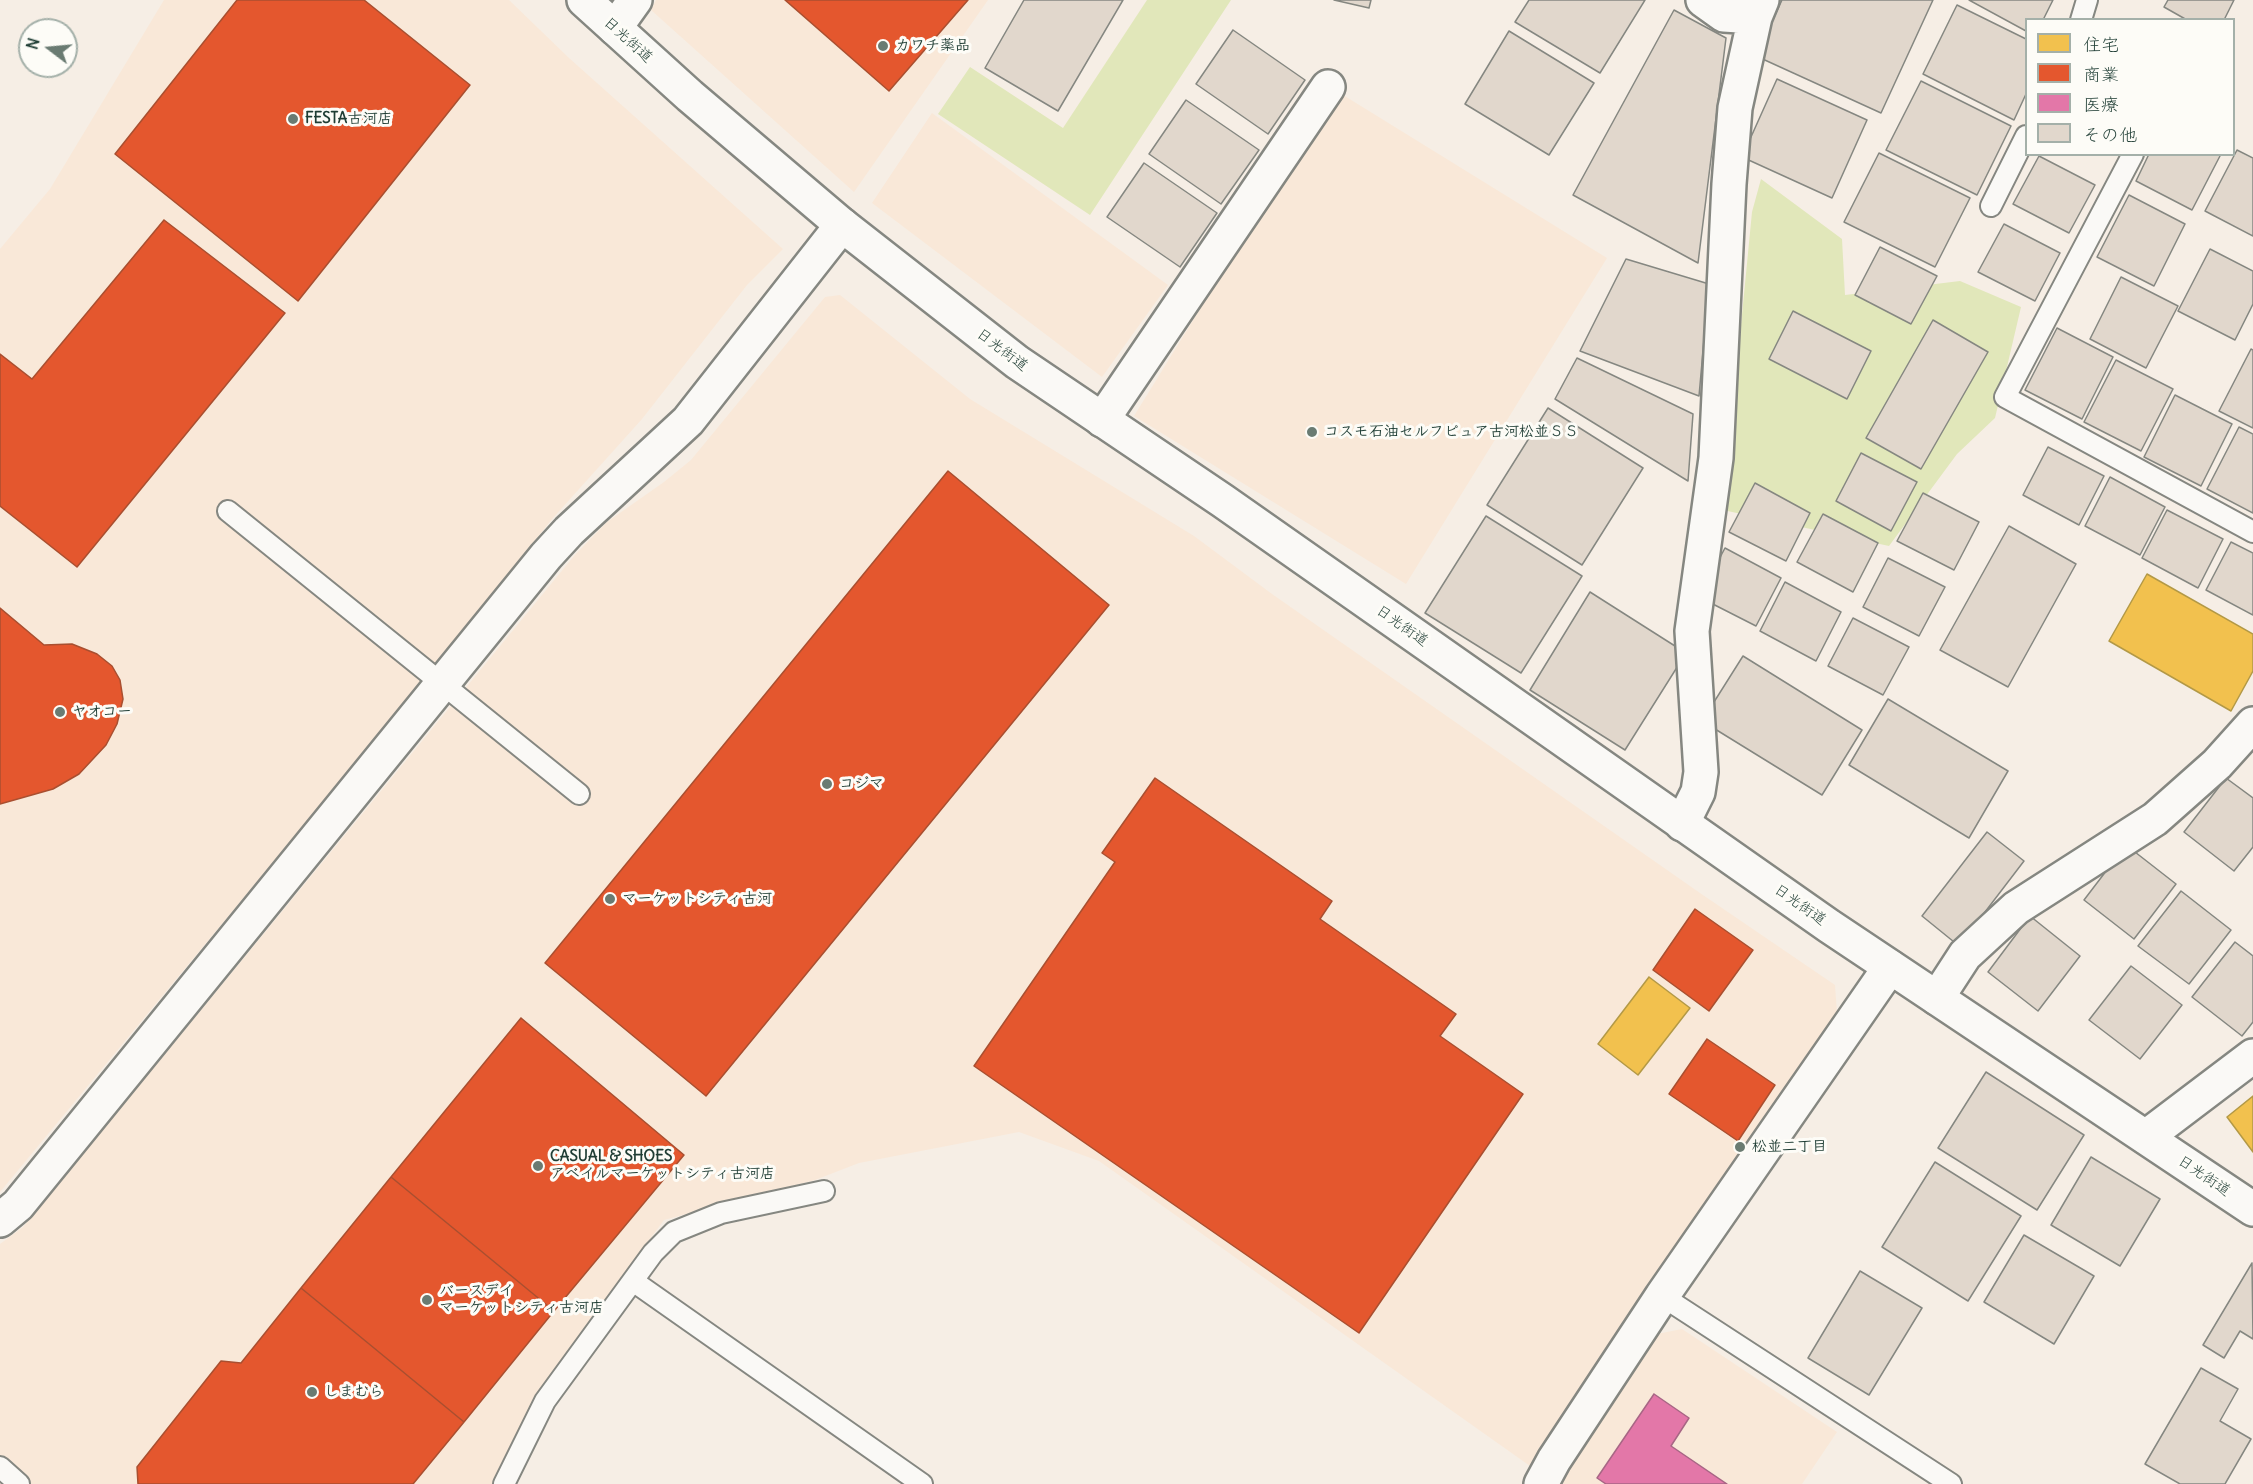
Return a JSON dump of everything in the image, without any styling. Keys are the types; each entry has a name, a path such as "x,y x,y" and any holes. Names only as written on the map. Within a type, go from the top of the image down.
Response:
{"street":[{"name":"日光街道","path":"584,0 690,96 842,225 1017,362 1223,501 1682,824 1890,967 2253,1209"},
{"path":"615,27 635,0"},
{"path":"1682,824 1698,792 1701,772 1692,632 1716,458 1729,184 1735,108 1758,8 1724,15 1703,0"},
{"path":"1102,420 1328,87"},
{"path":"0,1220 18,1205 569,531 688,421 842,225"},
{"path":"1937,998 1965,955 2016,908 2155,819 2217,764 2253,724"},
{"path":"1541,1484 1662,1296 1890,967"},
{"path":"2146,1137 2253,1056"}],"lane":[{"path":"2082,18 2087,0"},
{"path":"1991,206 2025,138"},
{"path":"2132,156 2004,397 2253,532"},
{"path":"228,511 579,794"},
{"path":"504,1484 544,1401 653,1253 674,1232 721,1214 824,1191"},
{"path":"633,1281 922,1484"},
{"path":"1662,1296 1951,1484"},
{"path":"0,1467 19,1484"}],"shaded area":[{"path":"164,0 509,0 569,58 783,249 747,285 642,419 553,518 298,832 0,1192 0,249 50,189"},
{"path":"656,0 988,0 854,192 651,10"},
{"path":"1335,90 1607,258 1406,584 1134,416"},
{"path":"932,113 1168,285 1102,377 872,203"},
{"path":"840,295 970,399 1194,536 1272,594 1835,985 1837,1013 1648,1286 1530,1466 1099,1161 1019,1132 859,1163 815,1180 664,1220 543,1385 494,1484 0,1484 0,1244 23,1227 574,556 607,522 691,460 825,297"},
{"path":"1682,1329 1837,1432 1802,1484 1552,1484 1652,1335"}],"green space":[{"path":"1147,0 1231,0 1090,215 938,114 970,67 1063,128"},
{"path":"1761,179 1842,239 1845,295 1960,281 2021,307 1995,418 1957,454 1889,546 1723,510 1752,212"}],"building: 住宅":[{"path":"2147,574 2253,634 2253,671 2231,711 2109,641"},
{"path":"1649,977 1690,1008 1638,1075 1598,1044"},
{"path":"2253,1096 2253,1152 2227,1117"}],"building: 商業":[{"name":"FESTA古河店","path":"237,0 364,0 470,85 298,301 115,154"},
{"name":"カワチ薬品","path":"785,0 968,0 889,91"},
{"path":"164,220 285,313 77,567 0,506 0,354 32,379"},
{"name":"コジマ","path":"948,471 1109,605 706,1096 545,963"},
{"name":"ヤオコー","path":"0,608 44,645 72,644 97,654 112,666 120,680 123,699 117,724 106,745 79,774 53,789 0,804"},
{"path":"1155,778 1332,901 1320,919 1456,1014 1440,1036 1523,1094 1359,1333 974,1066 1115,862 1102,853"},
{"path":"1695,909 1753,950 1709,1011 1653,970"},
{"name":"CASUAL & SHOES アベイルマーケットシティ古河店","path":"521,1018 684,1155 554,1311 391,1177"},
{"path":"1707,1039 1775,1085 1738,1141 1669,1094"},
{"name":"バースデイ マーケットシティ古河店","path":"391,1177 554,1311 464,1422 301,1288"},
{"name":"しまむら","path":"301,1288 464,1422 413,1484 138,1484 137,1467 221,1361 241,1363"}],"building: 医療":[{"path":"1654,1394 1689,1418 1671,1446 1727,1484 1606,1484 1597,1478"}],"building: その他":[{"path":"1024,0 1123,0 1058,111 985,68"},
{"path":"1334,0 1371,0 1369,8"},
{"path":"1529,0 1645,0 1600,73 1515,22"},
{"path":"1782,0 1933,0 1881,113 1756,56"},
{"path":"1969,0 2053,0 2044,18 2025,18 2025,30"},
{"path":"2168,0 2234,0 2225,18 2183,18 2164,7"},
{"path":"1957,5 2025,39 2025,96 2014,120 1923,74"},
{"path":"1674,10 1726,38 1698,263 1573,195"},
{"path":"1233,30 1305,80 1268,134 1196,84"},
{"path":"1509,31 1594,83 1549,155 1465,104"},
{"path":"1777,79 1867,120 1832,198 1742,157"},
{"path":"1921,81 2011,126 1977,195 1886,150"},
{"path":"1186,100 1259,150 1221,204 1149,154"},
{"path":"2237,150 2253,158 2253,236 2205,211"},
{"path":"1879,153 1970,198 1935,267 1844,222"},
{"path":"2039,156 2095,185 2069,233 2013,204"},
{"path":"2148,156 2220,156 2192,210 2136,181"},
{"path":"1144,163 1217,213 1180,267 1107,217"},
{"path":"2129,195 2185,224 2154,286 2097,257"},
{"path":"2004,224 2060,253 2035,301 1978,272"},
{"path":"1880,247 1937,276 1911,324 1855,295"},
{"path":"2210,249 2253,271 2253,304 2235,340 2178,311"},
{"path":"1626,259 1709,284 1699,396 1580,351"},
{"path":"2121,277 2178,306 2146,368 2090,339"},
{"path":"1793,311 1871,351 1847,399 1769,359"},
{"path":"1933,320 1988,352 1921,469 1866,438"},
{"path":"2057,328 2113,357 2082,419 2025,390"},
{"path":"2251,349 2253,350 2253,428 2219,411"},
{"path":"1577,358 1693,414 1688,481 1555,399"},
{"path":"2116,360 2173,389 2141,451 2084,422"},
{"path":"2175,395 2232,424 2201,486 2144,457"},
{"path":"1548,408 1643,468 1582,565 1487,505"},
{"path":"2239,427 2253,434 2253,513 2207,489"},
{"path":"2048,447 2104,476 2079,525 2023,495"},
{"path":"1861,453 1917,482 1891,531 1836,501"},
{"path":"2110,477 2165,507 2140,555 2085,526"},
{"path":"1755,483 1810,513 1786,561 1729,532"},
{"path":"1923,493 1979,522 1954,570 1897,541"},
{"path":"2167,510 2223,539 2198,588 2142,558"},
{"path":"1823,514 1878,543 1853,592 1797,562"},
{"path":"1486,516 1582,576 1521,673 1425,613"},
{"path":"2009,526 2076,564 2008,687 1940,650"},
{"path":"2231,542 2253,553 2253,615 2206,590"},
{"path":"1725,548 1781,578 1756,626 1699,597"},
{"path":"1888,558 1945,587 1919,636 1863,607"},
{"path":"1785,582 1841,612 1816,661 1760,631"},
{"path":"1590,592 1686,653 1625,750 1530,690"},
{"path":"1853,618 1909,647 1883,695 1828,666"},
{"path":"1743,656 1862,730 1822,795 1702,721"},
{"path":"1888,699 2008,771 1969,838 1849,765"},
{"path":"2226,778 2253,798 2253,847 2234,871 2184,832"},
{"path":"1987,832 2024,861 1959,946 1922,916"},
{"path":"2126,845 2176,884 2134,939 2084,900"},
{"path":"2181,891 2231,930 2189,984 2138,946"},
{"path":"2030,916 2080,956 2038,1011 1988,972"},
{"path":"2235,942 2253,956 2253,1022 2242,1036 2192,997"},
{"path":"2131,966 2182,1005 2140,1059 2089,1020"},
{"path":"1986,1072 2084,1135 2037,1210 1938,1148"},
{"path":"2091,1157 2160,1199 2120,1266 2051,1225"},
{"path":"1935,1162 2021,1216 1968,1301 1882,1247"},
{"path":"2024,1235 2094,1276 2054,1344 1984,1302"},
{"path":"2252,1263 2253,1339 2240,1331 2224,1358 2203,1345"},
{"path":"1860,1271 1922,1308 1869,1395 1808,1358"},
{"path":"2201,1368 2238,1389 2220,1421 2251,1439 2225,1484 2180,1484 2145,1464"}],"place":[{"name":"カワチ薬品","path":"883,46"},
{"name":"FESTA古河店","path":"293,119"},
{"name":"コスモ石油セルフピュア古河松並ＳＳ","path":"1312,432"},
{"name":"ヤオコー","path":"60,712"},
{"name":"コジマ","path":"827,784"},
{"name":"マーケットシティ古河","path":"610,899"},
{"name":"松並二丁目","path":"1740,1147"},
{"name":"CASUAL & SHOES アベイルマーケットシティ古河店","path":"538,1166"},
{"name":"バースデイ マーケットシティ古河店","path":"427,1300"},
{"name":"しまむら","path":"312,1392"}]}
